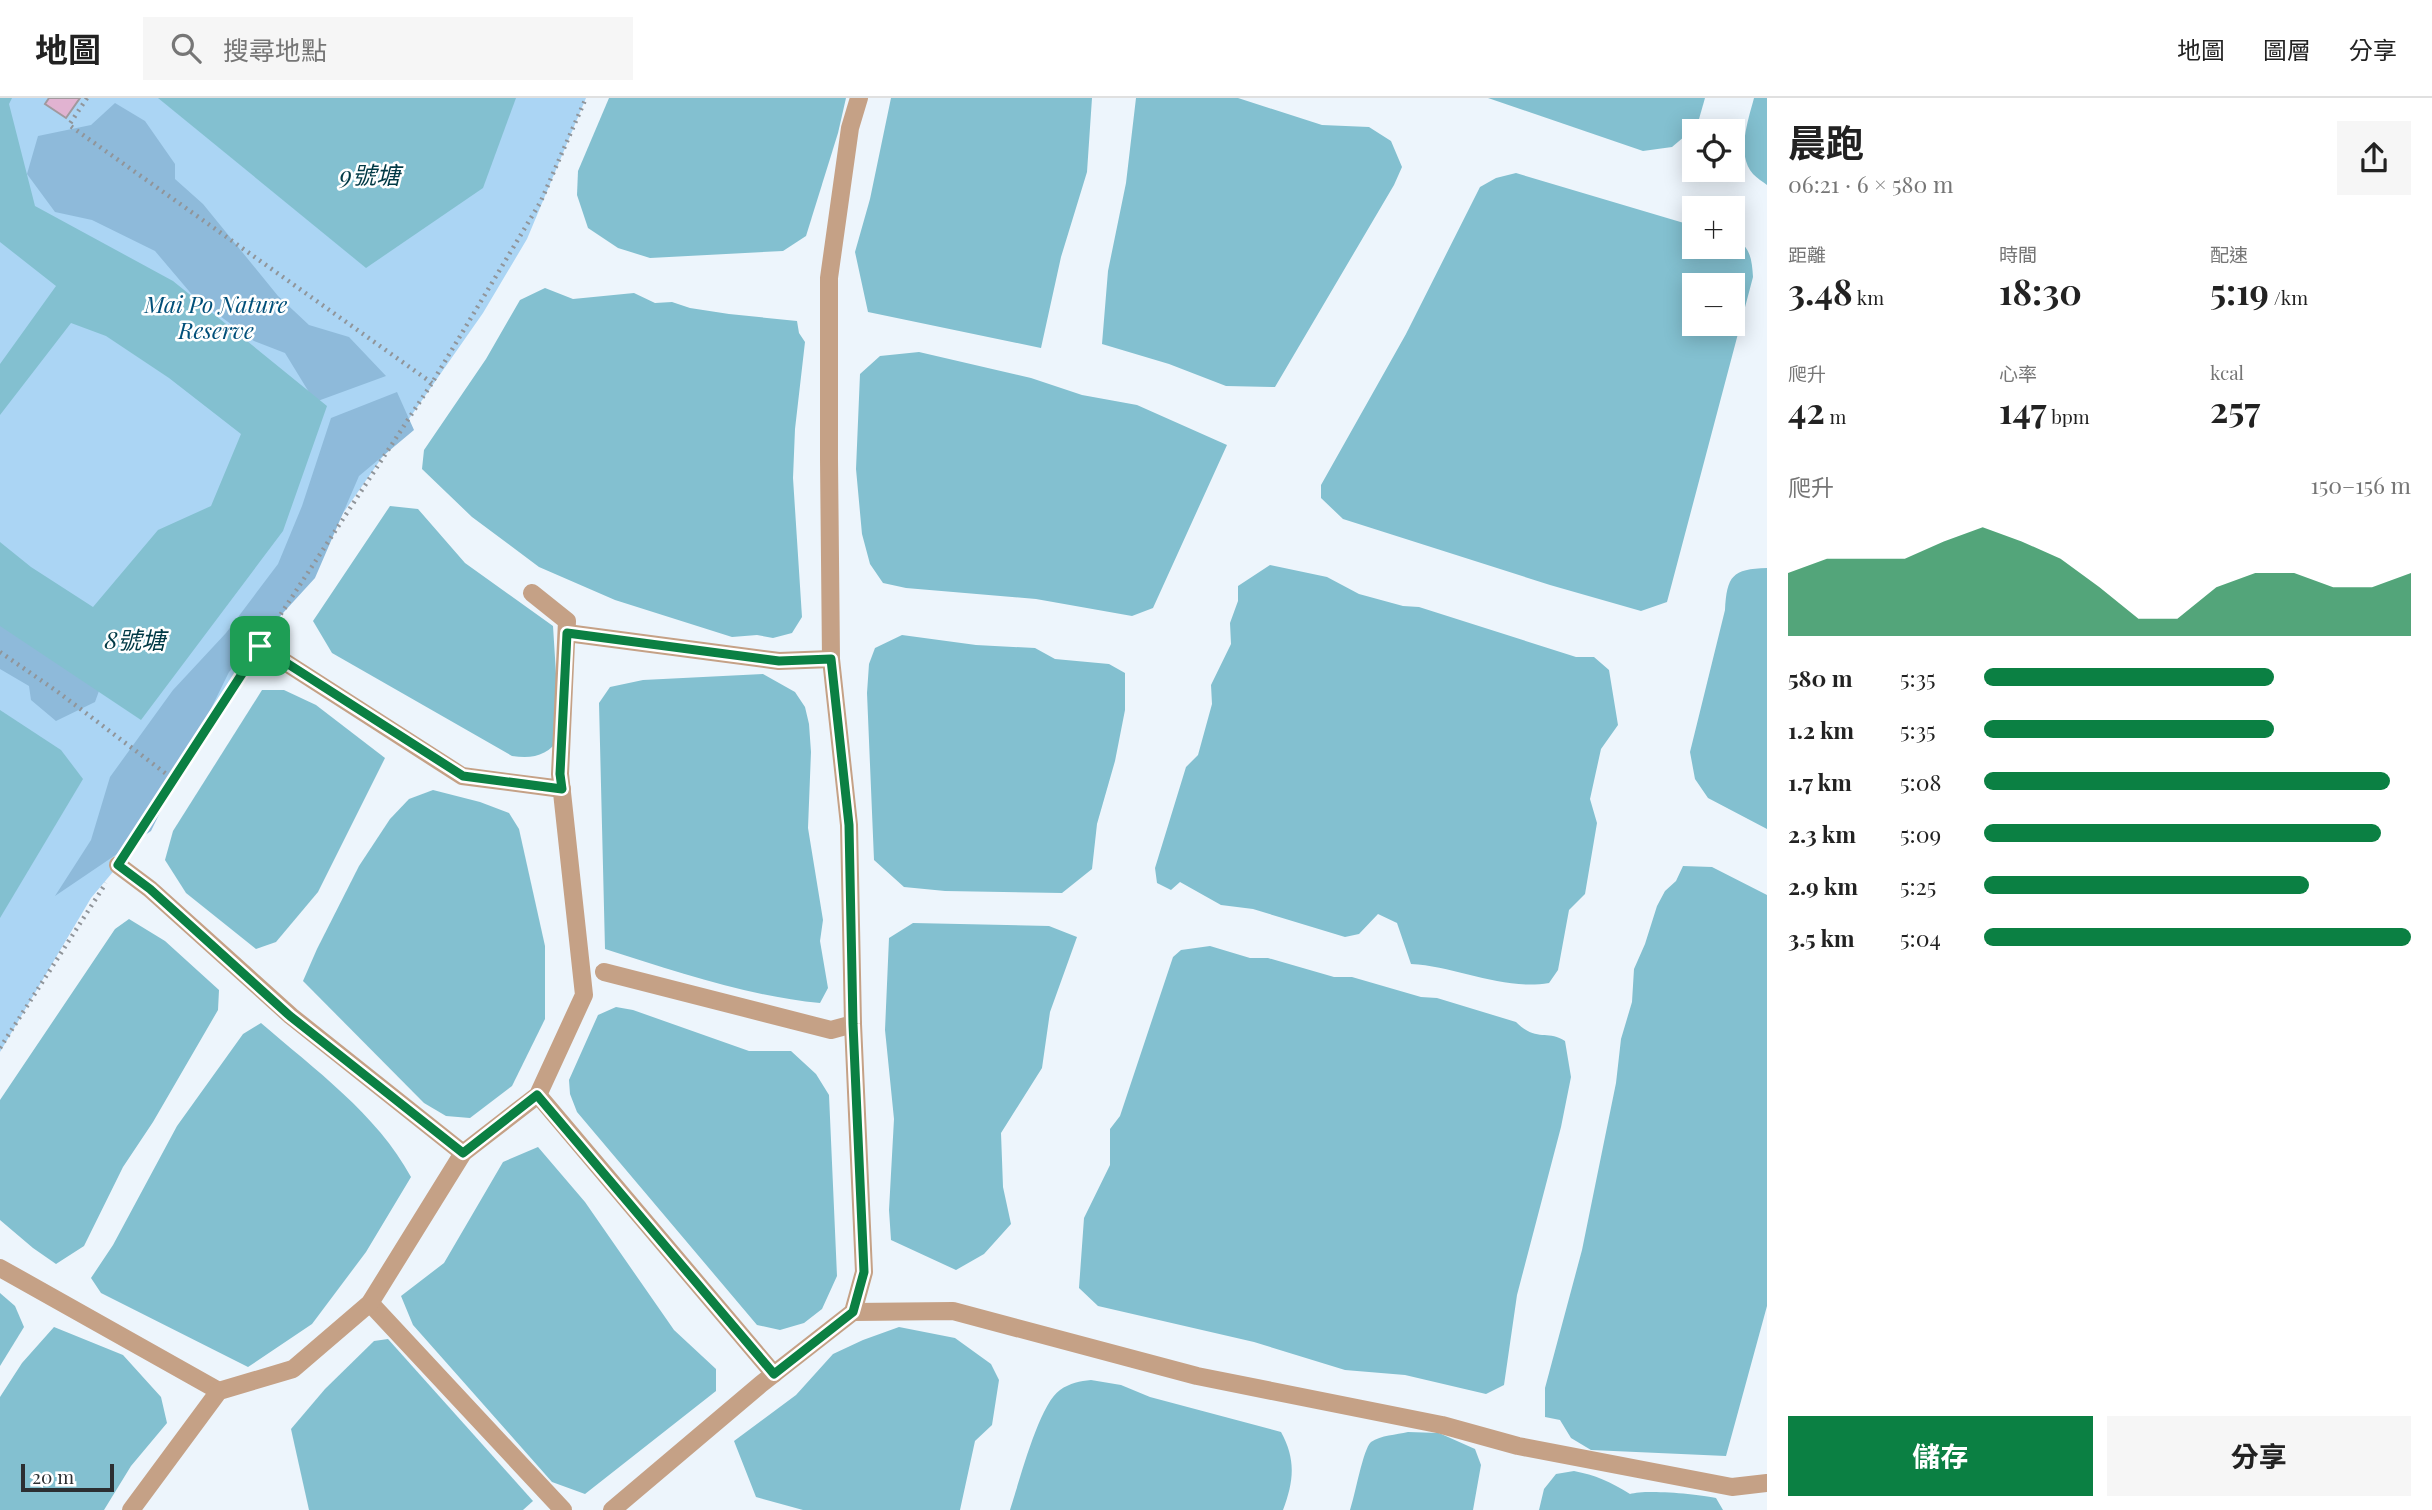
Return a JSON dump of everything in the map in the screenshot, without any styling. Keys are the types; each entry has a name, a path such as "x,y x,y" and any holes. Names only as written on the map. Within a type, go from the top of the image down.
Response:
{"lane":[{"path":"612,1510 774,1374 853,1312 864,1272 853,1024 849,825 831,659 829,278 850,128 859,98"},
{"path":"131,1510 219,1391 293,1369 370,1303 463,1153 537,1095 584,995 560,774 567,621 532,593"},
{"path":"567,633 779,661 831,659"},
{"path":"260,646 463,776 562,789"},
{"path":"118,865 150,889 290,1016 463,1153"},
{"path":"604,972 831,1030 853,1024"},
{"path":"537,1095 774,1374"},
{"path":"0,1268 219,1391"},
{"path":"370,1303 563,1510"},
{"path":"853,1312 953,1311 1197,1376 1442,1425 1518,1446 1732,1487 1767,1483"}],"path":[{"path":"88,98 69,125 432,383"},
{"path":"0,1048 432,383 541,201 586,98"},
{"path":"0,652 173,779"}],"green space":[{"name":"Mai Po Nature Reserve","path":"0,98 586,98 527,239 483,313 332,529 183,759 138,842 91,898 0,1052"}],"shaded area":[{"path":"115,103 145,121 175,164 175,179 203,204 278,296 309,325 349,337 386,376 315,402 285,353 254,341 194,297 155,251 92,220 55,212 27,174 38,136 91,125"},
{"path":"397,392 414,430 359,476 315,578 229,672 151,831 55,896 91,840 110,777 173,690 226,633 278,564 302,506 331,418"},
{"path":"0,601 104,677 95,702 56,721 31,700 29,686 0,669"}],"water":[{"name":"8號塘","path":"0,98 12,98 9,104 35,206 173,281 327,406 283,531 141,720 0,626 0,542 31,567 93,607 158,530 211,506 241,434 169,378 106,336 71,323 0,415 0,364 56,286 0,242"},
{"name":"9號塘","path":"158,98 516,98 483,188 366,268"},
{"path":"609,98 846,98 806,236 783,251 650,258 618,248 588,228 577,195 578,171"},
{"path":"891,98 1092,98 1087,172 1061,257 1041,348 868,312 855,252 870,199"},
{"path":"1136,98 1238,98 1322,125 1369,127 1391,141 1402,167 1394,185 1275,387 1226,386 1169,364 1102,344 1108,271 1126,183"},
{"path":"1488,98 1705,98 1699,119 1682,119 1682,139 1672,147 1643,151"},
{"path":"1754,98 1767,98 1767,185 1753,174 1745,157"},
{"path":"1516,173 1682,222 1682,259 1745,259 1745,247 1749,253 1753,277 1745,307 1745,273 1682,273 1682,336 1737,336 1667,602 1641,611 1550,585 1343,519 1321,498 1321,485 1406,334 1480,187 1496,178"},
{"path":"545,288 573,299 634,293 655,303 672,302 690,308 729,314 797,321 799,333 805,342 795,429 793,478 802,617 792,633 773,638 757,635 732,637 615,600 539,567 472,517 422,469 424,450 486,359 520,300"},
{"path":"919,352 1031,378 1082,395 1137,405 1227,445 1153,608 1132,616 1036,599 906,588 883,583 870,564 862,534 856,469 860,374 880,356"},
{"path":"390,506 418,509 465,563 553,626 560,737 545,752 527,757 512,756 332,653 313,621"},
{"path":"1270,565 1327,577 1359,594 1403,606 1419,607 1576,657 1594,657 1609,670 1618,725 1601,749 1590,799 1597,823 1585,894 1569,910 1558,970 1549,983 1514,984 1411,964 1397,923 1378,914 1359,934 1345,937 1253,909 1221,905 1180,882 1171,890 1157,883 1155,868 1186,767 1198,755 1212,704 1211,685 1231,644 1230,623 1238,601 1238,586"},
{"path":"1767,568 1767,829 1708,798 1695,779 1690,752 1725,610 1727,589 1739,573"},
{"path":"902,635 976,645 1035,648 1055,659 1109,664 1125,673 1125,710 1115,761 1097,824 1092,869 1062,893 945,891 904,887 874,860 867,693 869,664 875,648"},
{"path":"763,674 795,692 805,707 809,724 811,752 808,828 823,920 820,941 828,988 820,1003 738,989 605,949 599,703 610,687 643,680"},
{"path":"262,690 284,690 316,705 385,758 318,892 276,942 256,949 186,893 165,860 173,831"},
{"path":"0,710 61,750 83,779 0,918"},
{"path":"433,790 480,802 509,813 519,829 545,946 545,1019 512,1086 470,1118 446,1116 424,1103 303,981 359,866 390,819 409,799"},
{"path":"1683,866 1712,867 1767,895 1767,1306 1726,1456 1591,1450 1571,1438 1560,1420 1545,1417 1545,1388 1582,1250 1616,1083 1621,1039 1632,1002 1634,969 1657,906 1665,891 1676,881"},
{"path":"129,919 165,941 219,990 218,1010 153,1122 123,1167 84,1246 56,1264 0,1220 0,1100 115,929"},
{"path":"913,923 1049,926 1077,937 1050,1012 1042,1068 1001,1133 1003,1187 1011,1224 984,1254 956,1270 891,1240 889,1210 894,1119 885,1030 889,938"},
{"path":"1210,946 1250,958 1268,958 1334,977 1352,977 1421,997 1437,998 1516,1022 1530,1032 1565,1041 1571,1077 1561,1127 1517,1295 1504,1385 1486,1394 1405,1375 1345,1370 1254,1342 1098,1306 1079,1288 1084,1218 1110,1165 1110,1129 1120,1116 1173,957 1181,950"},
{"path":"616,1007 633,1010 749,1051 791,1051 816,1074 829,1095 837,1276 822,1309 804,1323 780,1330 757,1325 577,1112 570,1094 569,1080 598,1015"},
{"path":"261,1023 363,1113 397,1154 411,1177 366,1252 312,1324 248,1367 101,1293 91,1278 113,1245 177,1126 243,1034"},
{"path":"538,1147 585,1202 674,1330 716,1369 716,1391 585,1494 552,1482 413,1325 401,1296 444,1263 503,1162"},
{"path":"0,1293 15,1306 24,1327 0,1366"},
{"path":"54,1327 123,1355 161,1397 167,1423 131,1466 104,1510 0,1510 0,1397 22,1363"},
{"path":"899,1327 955,1338 991,1364 999,1380 992,1425 975,1441 960,1510 803,1510 756,1497 734,1441 796,1395 833,1354"},
{"path":"388,1339 533,1501 523,1510 309,1510 291,1429 325,1389 374,1341"},
{"path":"1091,1380 1121,1385 1150,1397 1281,1432 1289,1452 1292,1470 1283,1510 1010,1510 1037,1427 1052,1398 1068,1386"},
{"path":"1408,1432 1439,1433 1475,1449 1481,1465 1473,1510 1350,1510 1368,1446 1375,1440"},
{"path":"1574,1471 1603,1479 1630,1494 1659,1492 1716,1498 1723,1510 1539,1510 1544,1489 1556,1474"}],"building":[{"path":"49,98 80,98 66,118 45,104"}],"route":[{"path":"567,633 779,661 831,659 849,825 853,1024 864,1272 853,1312 774,1374 537,1095 463,1153 290,1016 150,889 118,865 260,646 463,776 562,789 560,774 567,633"}]}
